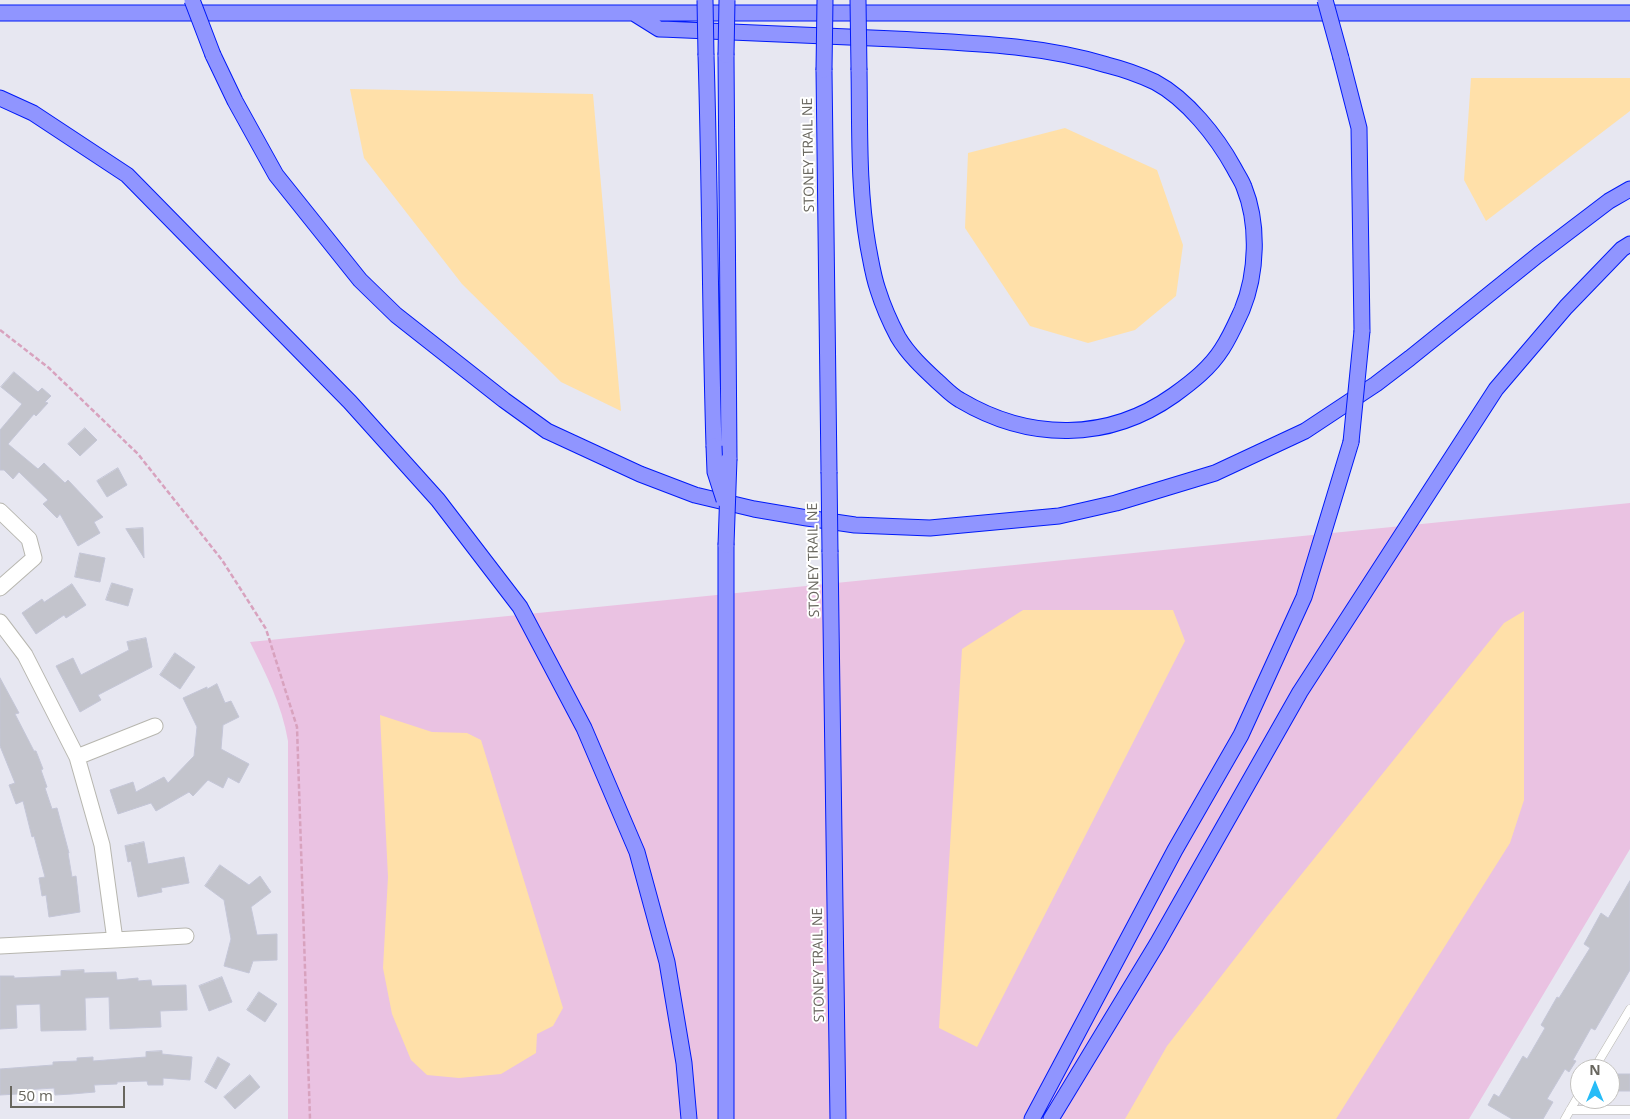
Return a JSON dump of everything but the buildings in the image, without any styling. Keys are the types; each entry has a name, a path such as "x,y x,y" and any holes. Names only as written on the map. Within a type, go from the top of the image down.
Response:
{"highway":[{"path":"192,0 213,55 276,175 360,280 396,315 504,400 547,431 640,474 695,495 754,509 855,525 930,528 1058,516 1116,503 1215,473 1305,431 1376,384 1538,255 1609,201 1630,189"},
{"path":"706,0 715,472 727,509"},
{"path":"726,1119 726,545 729,459 727,0"},
{"name":"STONEY TRAIL NE","path":"825,0 824,70 838,1119"},
{"path":"635,14 659,29 978,43 1014,46 1057,52 1091,60 1123,69 1157,83 1185,104 1214,136 1245,189 1255,244 1247,298 1220,352 1194,381 1148,412 1124,422 1094,430 1068,431 1030,427 1003,420 957,399 920,365 900,340 876,286 863,217 860,188 859,70 858,0"},
{"path":"1032,1119 1175,850 1241,735 1304,597 1351,442 1362,331 1359,128 1325,0"},
{"path":"0,13 1630,13"},
{"path":"0,98 33,113 127,175 350,402 438,500 520,607 584,728 637,852 667,962 684,1063 689,1119"},
{"path":"1051,1119 1157,944 1300,692 1496,389 1566,307 1622,249 1630,244"}],"street":[{"path":"0,511 29,539 34,558 0,588"},
{"path":"0,622 25,655 77,757 102,845 115,940"},
{"path":"77,757 154,726"},
{"path":"0,946 186,936"}],"lane":[{"path":"1600,1059 1630,1009"},
{"path":"1565,1119 1570,1110 1630,1110"}],"path":[{"path":"0,330 49,368 138,454 222,560 266,629 297,727 310,1119"}],"shaded area":[{"path":"1471,78 1630,78 1630,111 1486,221 1464,180"},
{"path":"350,89 593,94 621,411 561,382 462,284 364,158"},
{"path":"1065,128 1157,170 1183,245 1176,296 1135,330 1088,343 1030,326 965,228 968,153"},
{"path":"1630,503 1630,849 1469,1119 288,1119 288,741 278,702 250,642"},
{"path":"1023,610 1173,610 1185,641 977,1047 939,1028 962,649"},
{"path":"1524,611 1524,800 1510,843 1336,1119 1125,1119 1167,1046 1267,917 1504,623"},
{"path":"380,715 432,732 467,733 481,740 563,1008 553,1026 537,1034 536,1053 501,1074 459,1078 427,1075 411,1060 392,1014 383,968 388,877"}]}
